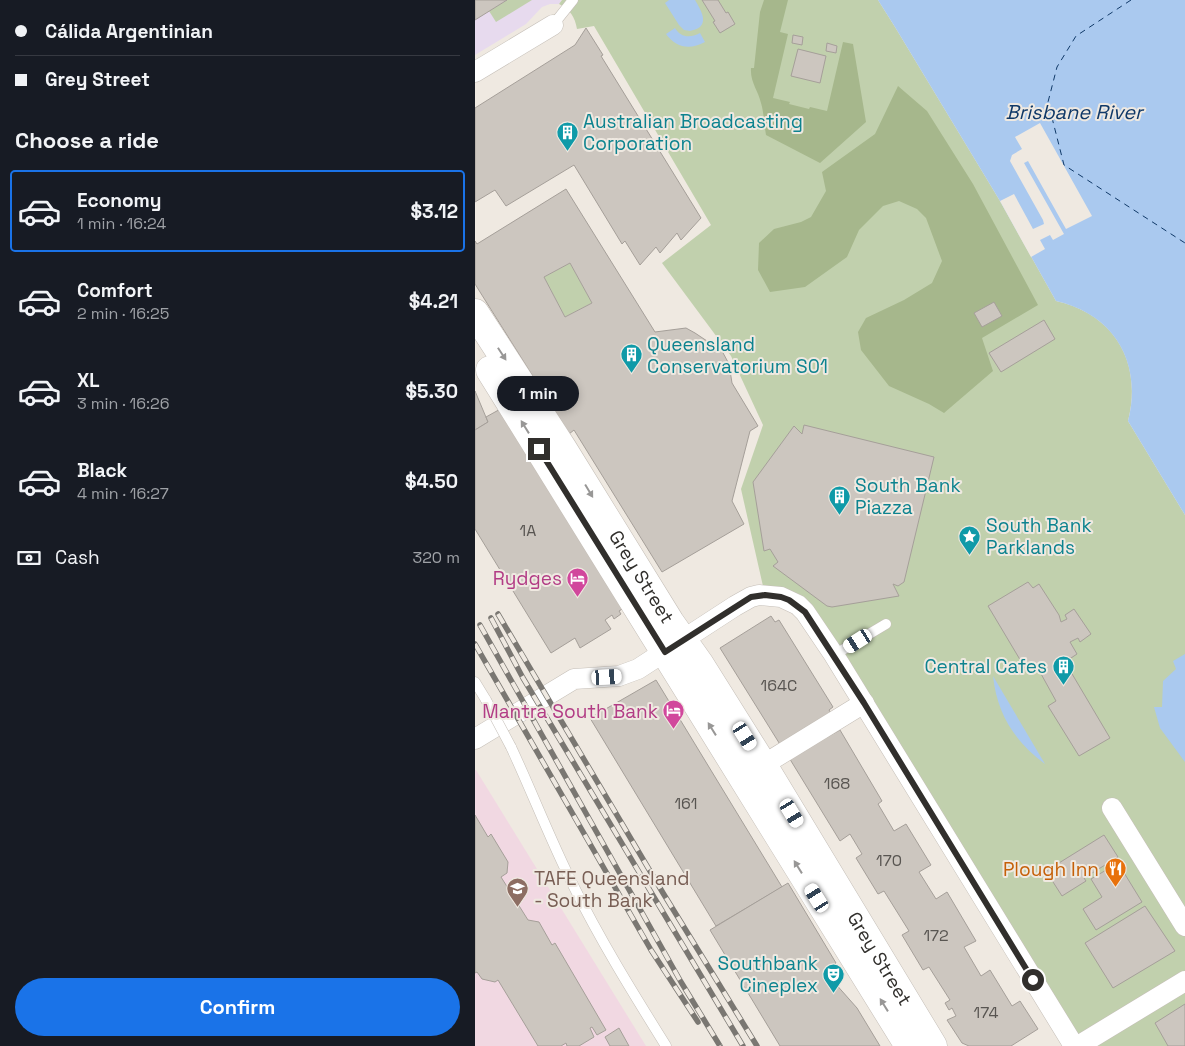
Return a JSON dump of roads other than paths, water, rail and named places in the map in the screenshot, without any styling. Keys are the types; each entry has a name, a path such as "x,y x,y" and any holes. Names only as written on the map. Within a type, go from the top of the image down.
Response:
{"street":[{"path":"475,72 553,25"},
{"name":"Grey Street","path":"475,313 563,449 670,622 674,646 699,663 933,1046"},
{"name":"Grey Street","path":"475,345 674,646 909,1046"},
{"path":"475,739 574,679 619,676 629,673 751,597 765,595 789,600 805,612 834,655 1074,1046"},
{"path":"763,765 864,703"},
{"path":"1112,808 1185,926"},
{"path":"1078,1046 1185,981"}],"lane":[{"path":"553,25 573,0"},
{"path":"834,655 886,624"},
{"path":"475,682 531,788 558,853 590,918 609,953 666,1046"}],"water":[{"path":"669,0 695,0 703,18 701,26 690,31 684,30 665,3"},
{"name":"Brisbane River","path":"878,0 1185,0 1185,515 1128,421 1132,400 1131,380 1127,361 1119,344 1108,329 1094,317 1056,301 1000,201"},
{"path":"675,28 680,34 686,36 700,33 705,42 689,47 679,45 666,34"},
{"path":"1185,654 1185,762 1160,728 1154,707 1162,707 1163,681 1176,669 1173,661"},
{"path":"993,676 1045,764 1016,737 1009,726 999,703"}],"railway":[{"path":"498,614 663,893 757,1046"},
{"path":"491,618 523,678 743,1046"},
{"path":"480,625 681,982 720,1046"},
{"path":"475,644 651,950 698,1022"}],"place":[{"name":"Australian Broadcasting Corporation","path":"567,151"},
{"name":"Queensland Conservatorium S01","path":"631,374"},
{"name":"South Bank Piazza","path":"839,515"},
{"name":"South Bank Parklands","path":"970,555"},
{"name":"Rydges","path":"578,597"},
{"name":"Central Cafes","path":"1063,685"},
{"name":"Mantra South Bank","path":"674,730"},
{"name":"Plough Inn","path":"1115,888"},
{"name":"TAFE Queensland - South Bank","path":"518,908"},
{"name":"Southbank Cineplex","path":"834,993"}]}
